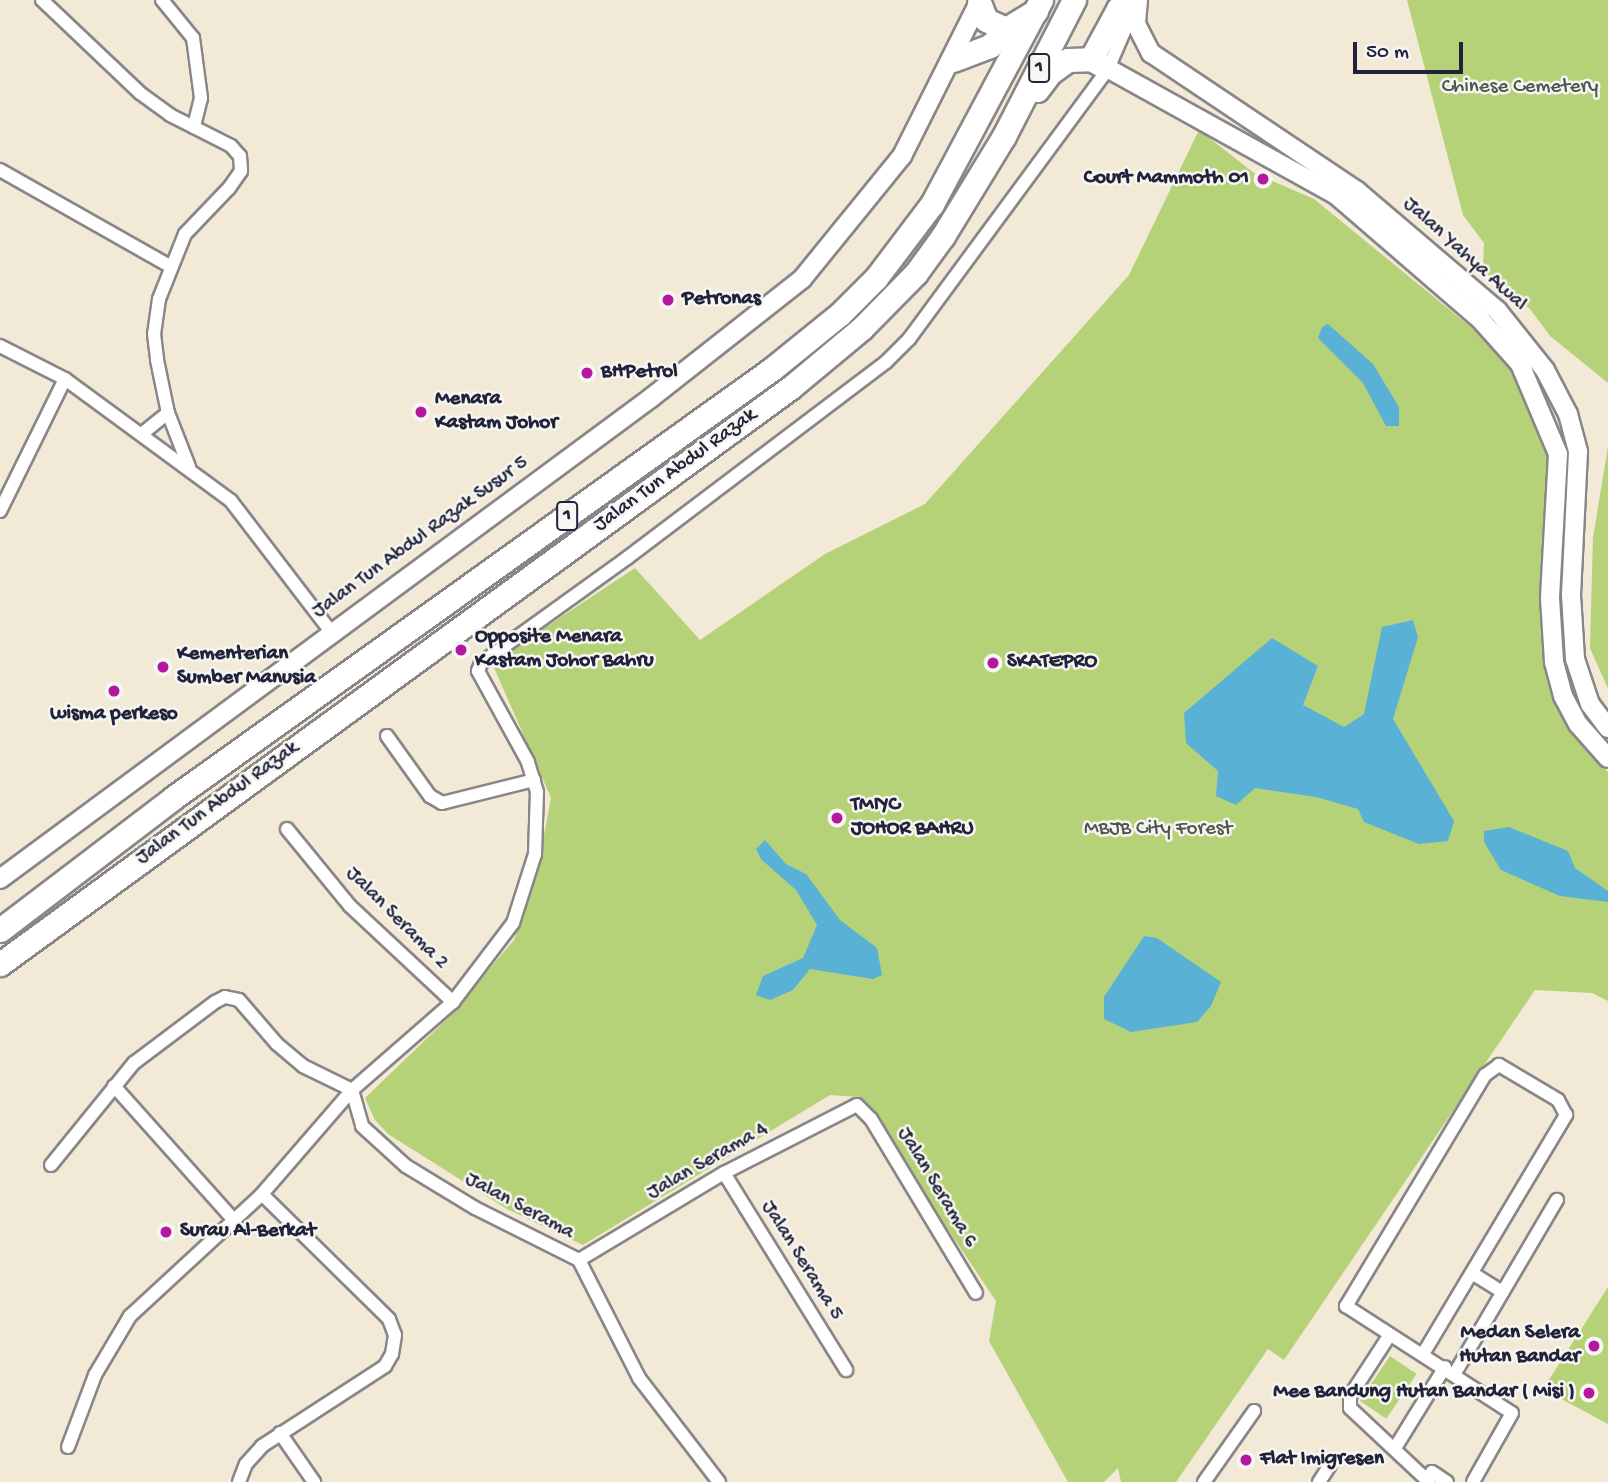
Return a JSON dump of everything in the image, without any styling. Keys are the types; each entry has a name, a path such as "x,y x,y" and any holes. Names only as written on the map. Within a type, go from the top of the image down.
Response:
{"highway":[{"name":"Jalan Tun Abdul Razak","path":"2,963 811,371 916,273 1004,136 1074,0"},
{"path":"1004,136 1050,73 1075,58 1100,64 1118,9 1129,0"},
{"path":"980,1 986,19 1006,29"},
{"name":"Jalan Tun Abdul Razak","path":"0,930 173,798 772,369 840,314 876,278 932,204 1039,6"},
{"path":"953,60 990,46 1006,29 1039,6"}],"main road":[{"name":"Jalan Yahya Awal","path":"1138,0 1136,24 1151,53 1357,191 1510,323 1545,370 1568,414 1578,452 1572,595 1575,659 1590,705 1608,728"},
{"name":"Jalan Tun Abdul Razak Susur 5","path":"0,879 652,397 802,279 902,156 953,60 980,1"},
{"name":"Jalan Yahya Awal","path":"1100,64 1335,194 1480,319 1520,364 1558,454 1550,598 1554,662 1563,696 1578,724 1608,758"}],"street":[{"path":"42,0 140,93 194,127 231,146 240,156 241,171 185,234 170,265 154,334 168,413 190,467"},
{"path":"162,0 193,38 201,98 194,127"},
{"path":"68,1447 94,1375 130,1316 262,1194 352,1090 453,1002 501,944 524,898 536,843 534,780 478,671 481,663 886,362 935,308 1090,88 1126,10 1138,0"},
{"path":"0,170 170,265"},
{"path":"0,346 65,379 190,467 231,501 332,633"},
{"path":"0,511 65,379"},
{"path":"143,433 168,413"},
{"path":"387,736 430,796 442,803 534,780"},
{"name":"Jalan Serama 2","path":"287,829 350,906 453,1002"},
{"path":"51,1165 134,1063 225,997 239,1000 277,1044 303,1066 352,1090"},
{"path":"1423,1354 1567,1112 1558,1100 1495,1065 1346,1306 1389,1336 1450,1370 1512,1413 1472,1482"},
{"path":"114,1086 234,1220"},
{"name":"Jalan Serama","path":"352,1090 362,1126 406,1166 579,1260 639,1378 719,1482"},
{"name":"Jalan Serama 4","path":"579,1260 724,1173 843,1108 860,1106"},
{"name":"Jalan Serama 6","path":"860,1106 976,1293"},
{"name":"Jalan Serama 5","path":"724,1173 846,1370"},
{"path":"239,1482 246,1464 281,1433 385,1366 393,1353 395,1335 388,1319 262,1194"},
{"path":"1395,1448 1503,1292 1557,1200"},
{"path":"1472,1273 1503,1292"},
{"path":"1389,1336 1349,1400 1352,1411 1428,1481 1432,1472 1447,1482"},
{"path":"1204,1482 1254,1411"},
{"path":"281,1433 314,1482"},
{"path":"1318,1482 1330,1465"}],"green space":[{"name":"Chinese Cemetery","path":"1407,0 1608,0 1608,383 1550,336 1530,309 1483,272 1484,243 1463,215"},
{"name":"MBJB City Forest","path":"1199,130 1254,173 1314,199 1516,364 1547,433 1557,697 1581,742 1608,772 1608,1001 1592,993 1535,990 1284,1360 1268,1349 1176,1482 1121,1482 1118,1468 1104,1482 1068,1482 989,1341 996,1301 859,1097 830,1095 583,1245 507,1209 388,1134 375,1120 365,1098 447,1019 514,940 537,872 551,798 492,663 635,568 700,640 825,554 925,504 1129,275"},
{"path":"1608,446 1608,689 1590,648 1593,538"},
{"name":"Medan Selera Hutan Bandar","path":"1608,1287 1608,1424 1543,1389"},
{"path":"1390,1356 1417,1374 1386,1419 1360,1401"}],"water":[{"path":"1328,324 1373,364 1399,407 1399,426 1386,426 1363,383 1318,338 1322,327"},
{"path":"1413,620 1418,637 1393,719 1454,821 1448,841 1419,844 1364,822 1358,809 1316,797 1255,788 1236,805 1216,796 1218,771 1186,743 1184,713 1272,638 1318,666 1303,705 1344,727 1364,714 1382,627"},
{"path":"1509,827 1568,851 1575,868 1608,891 1608,902 1560,896 1501,870 1484,842 1484,831"},
{"path":"765,840 786,864 806,874 840,920 877,948 882,975 873,979 810,969 793,990 770,1000 756,995 763,976 803,958 817,925 796,890 761,859 756,849"},
{"path":"1144,936 1157,938 1221,982 1211,1006 1197,1022 1131,1032 1104,1019 1104,997"}],"place":[{"name":"Court Mammoth 01","path":"1263,179"},
{"name":"Petronas","path":"668,300"},
{"name":"BHPetrol","path":"587,373"},
{"name":"Menara Kastam Johor","path":"421,412"},
{"name":"Opposite Menara Kastam Johor Bahru","path":"461,650"},
{"name":"SKATEPRO","path":"993,663"},
{"name":"Kementerian Sumber Manusia","path":"163,667"},
{"name":"wisma perkeso","path":"114,691"},
{"name":"TMIYC JOHOR BAHRU","path":"837,818"},
{"name":"Surau Al-Berkat","path":"166,1232"},
{"name":"Medan Selera Hutan Bandar","path":"1594,1346"},
{"name":"Mee Bandung Hutan Bandar ( Misi )","path":"1589,1393"},
{"name":"Flat Imigresen","path":"1246,1460"}]}
